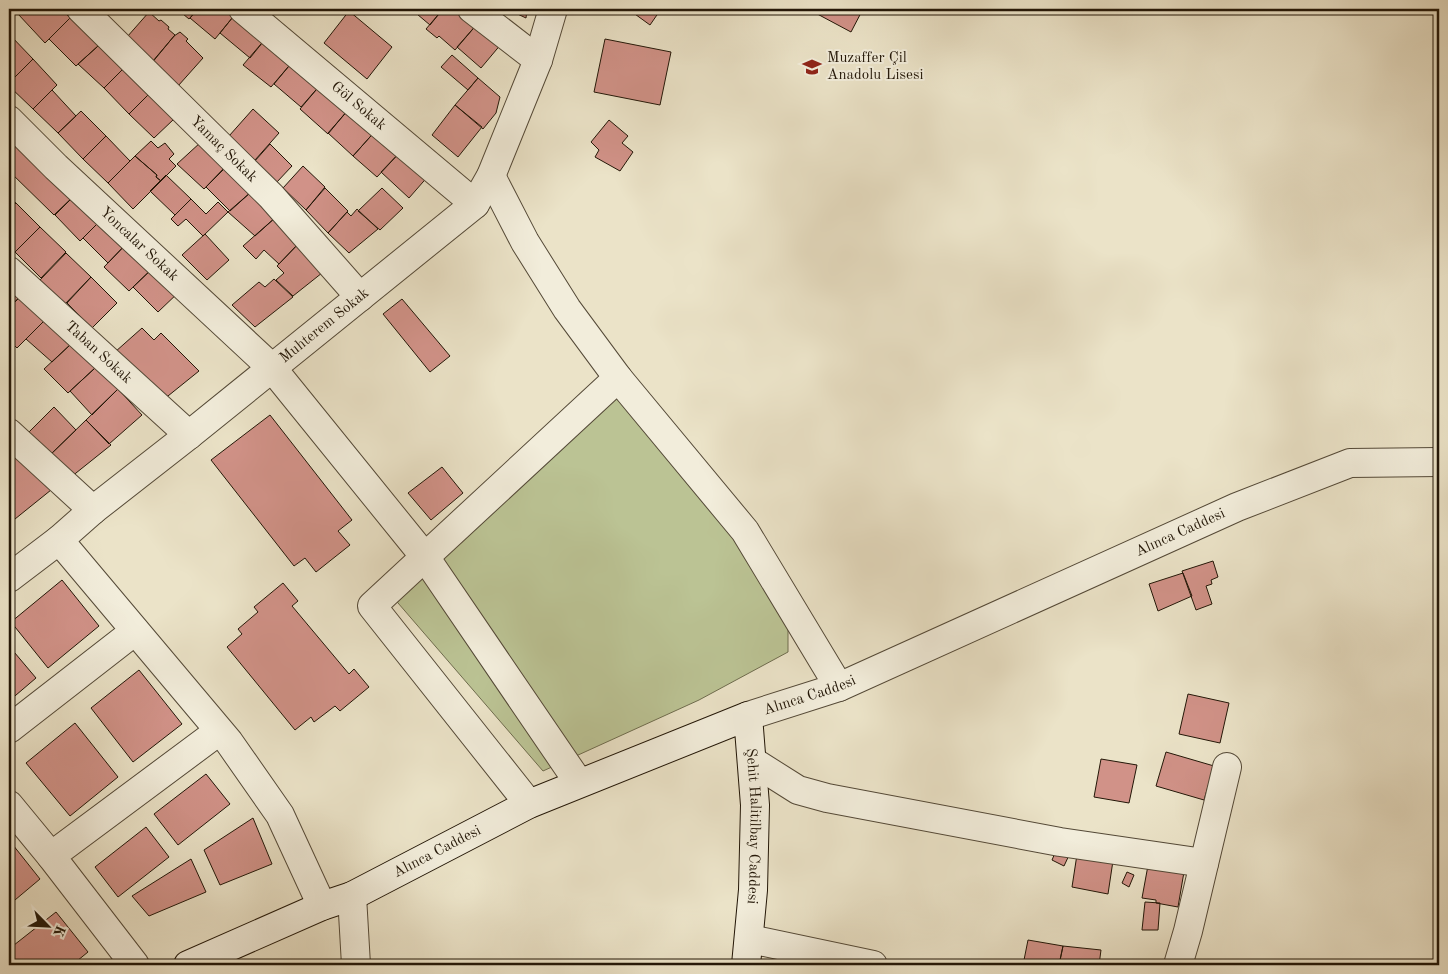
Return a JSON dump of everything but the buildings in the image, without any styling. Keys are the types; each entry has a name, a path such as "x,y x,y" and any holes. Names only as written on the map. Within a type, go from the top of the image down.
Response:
{"street":[{"name":"Yamaç Sokak","path":"81,9 271,196 360,297"},
{"name":"Göl Sokak","path":"244,9 474,204"},
{"path":"472,9 538,60"},
{"name":"Muhterem Sokak","path":"9,578 59,540 93,510 189,435 474,204 491,176 538,60 553,9"},
{"name":"Yoncalar Sokak","path":"9,120 56,167 272,368 425,557 578,783"},
{"path":"491,176 525,242 567,309 618,378 745,531 839,687"},
{"name":"Taban Sokak","path":"9,271 189,435"},
{"path":"529,804 372,606 618,378"},
{"path":"9,433 93,510"},
{"name":"Alınca Caddesi","path":"188,965 322,906 352,896 529,804 748,716 839,687 1237,507 1350,463 1439,462"},
{"path":"59,540 219,731 280,815 322,906"},
{"path":"9,729 135,630"},
{"name":"Şehit Halitilbay Caddesi","path":"748,716 755,805 753,890 748,952"},
{"path":"51,856 219,731"},
{"path":"752,761 798,790 827,798 1051,841 1204,863"},
{"path":"1178,965 1188,931 1227,767"},
{"path":"9,805 135,965"},
{"path":"352,896 356,965"},
{"path":"748,952 873,965"}],"green space":[{"path":"617,395 788,600 788,652 699,700 543,771 392,596"}],"place":[{"name":"Muzaffer Çil Anadolu Lisesi","path":"812,67"}]}
